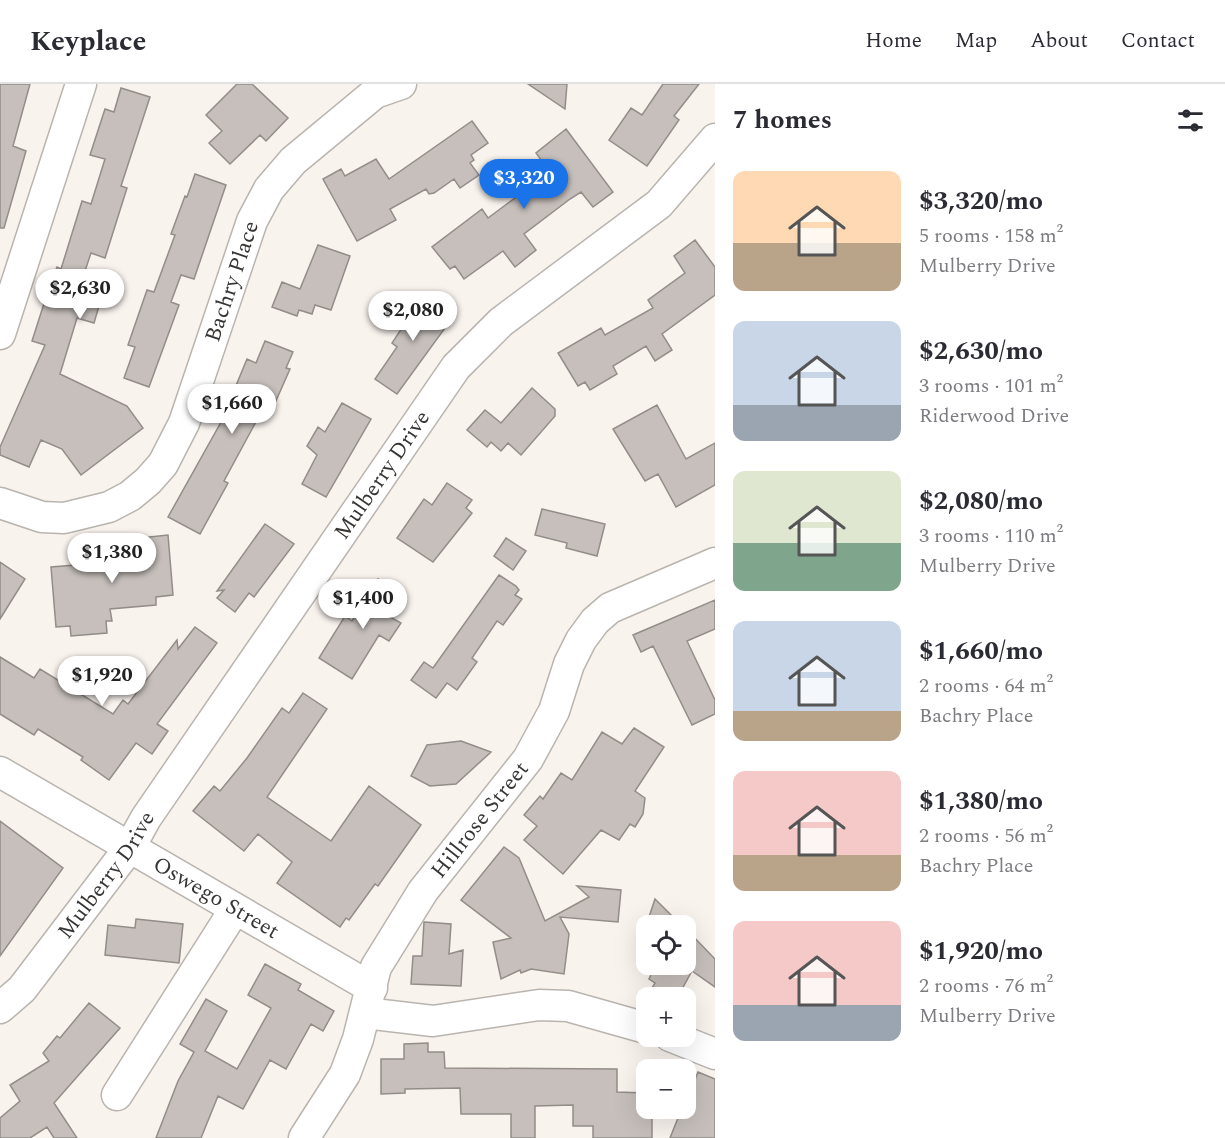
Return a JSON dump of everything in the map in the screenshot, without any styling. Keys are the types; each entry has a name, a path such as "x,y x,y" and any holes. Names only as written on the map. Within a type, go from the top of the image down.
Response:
{"street":[{"path":"0,334 81,84"},
{"name":"Bachry Place","path":"0,503 42,517 64,518 109,507 130,496 148,481 163,464 184,423 252,221 269,189 293,161 375,93 401,84"},
{"name":"Mulberry Drive","path":"0,1008 22,989 130,847 146,818 456,367 501,322 659,204 715,139"},
{"name":"Hillrose Street","path":"304,1138 345,1074 376,967 423,891 528,759 554,711 569,664 595,621 610,608 715,563"},
{"name":"Oswego Street","path":"0,772 236,909 368,1001 433,1021 539,1005 568,1006 636,1025"},
{"path":"117,1095 236,909"},
{"path":"696,1046 715,1054"}],"building":[{"path":"0,84 30,84 13,146 26,151 4,228 0,228"},
{"path":"237,84 252,84 288,118 266,141 260,135 230,164 209,143 222,131 206,115"},
{"path":"528,84 567,84 565,109"},
{"path":"663,84 699,84 674,116 679,120 647,166 609,140 631,108 642,115"},
{"path":"121,88 150,97 121,186 127,188 105,258 91,253 78,292 101,299 94,323 77,318 60,374 127,406 143,428 81,475 62,449 41,440 29,467 0,455 0,447 45,345 32,341 57,267 61,269 82,201 91,204 105,159 90,155 105,109 114,112"},
{"path":"472,121 488,143 471,155 474,160 470,163 479,175 460,188 454,179 434,193 429,194 426,189 390,209 396,220 357,241 323,179 341,169 345,176 376,159 389,179"},
{"path":"566,129 613,192 593,207 581,192 524,234 536,250 515,267 503,251 464,279 455,266 450,269 432,247 482,209 488,218 550,172 536,153"},
{"path":"195,174 226,185 194,279 181,275 171,302 179,305 149,387 124,378 135,347 128,345 147,290 154,292 175,235 171,234"},
{"path":"695,240 715,267 715,295 662,334 672,350 655,361 646,346 613,366 617,374 590,390 585,382 578,386 558,353 601,328 605,335 653,308 648,300 685,273 674,256"},
{"path":"318,245 350,256 331,310 315,305 312,314 299,310 297,316 272,307 282,282 300,289"},
{"path":"424,297 453,317 397,394 375,379 397,347 392,343 402,328 394,322 409,300 418,306"},
{"path":"265,341 293,352 286,368 290,369 271,412 268,411 264,420 258,418 224,481 228,483 200,534 168,517 230,406 228,405 247,359 256,363"},
{"path":"532,388 555,409 555,416 521,455 508,443 501,451 491,442 487,447 467,430 485,410 501,423"},
{"path":"342,403 371,419 326,497 302,484 317,455 307,446 318,427 325,432"},
{"path":"657,405 686,459 715,443 715,485 676,507 658,474 645,481 613,429"},
{"path":"447,483 472,500 466,508 472,513 433,562 397,538 424,499 432,505"},
{"path":"542,509 605,524 597,556 566,548 567,543 535,535"},
{"path":"265,524 294,544 254,597 249,593 235,612 217,598 224,590 217,591"},
{"path":"168,535 173,595 156,597 156,605 110,609 112,621 106,621 107,633 71,636 70,626 56,627 51,567 113,562 111,541"},
{"path":"506,538 526,551 513,570 494,556"},
{"path":"0,562 25,579 0,619"},
{"path":"499,575 516,586 519,590 515,595 522,599 503,625 497,621 472,658 477,662 457,690 447,683 436,698 411,680 424,662 433,668"},
{"path":"378,579 404,595 390,617 401,623 389,641 379,635 352,679 319,658 345,616 352,621"},
{"path":"715,600 715,629 687,641 715,700 715,714 692,725 653,646 641,652 633,635"},
{"path":"195,627 217,643 157,724 168,731 152,754 136,743 109,780 81,760 83,757 38,729 34,735 0,714 0,657 34,678 40,669 113,714 123,700 128,704 177,640 178,649"},
{"path":"303,693 327,709 267,797 331,841 369,786 421,825 378,886 375,884 349,920 346,918 340,927 277,883 292,862 258,834 244,851 193,811 214,786 220,791 247,758 282,708 289,713"},
{"path":"634,728 664,747 635,791 645,798 643,814 635,827 630,824 619,840 601,830 563,874 524,840 537,826 524,815 540,796 543,799 561,773 572,780 602,732 622,744"},
{"path":"461,741 491,752 456,784 430,786 411,776 427,745"},
{"path":"0,821 63,868 0,956"},
{"path":"504,847 519,858 545,921 589,897 577,886 621,890 618,922 560,917 569,934 564,974 531,969 521,973 520,970 501,979 493,942 511,938 461,900"},
{"path":"655,899 671,915 650,915"},
{"path":"136,919 183,924 179,963 105,955 108,925 135,928"},
{"path":"424,922 451,924 449,954 463,950 461,986 411,984 413,956 422,956"},
{"path":"696,939 715,959 715,987 696,974"},
{"path":"265,964 301,984 298,990 334,1011 323,1031 311,1024 286,1069 270,1060 243,1109 218,1096 201,1138 156,1138 178,1081 194,1052 180,1044 206,999 227,1011 205,1051 237,1069 271,1008 248,995"},
{"path":"651,975 690,975 683,987 653,987 655,983 649,979"},
{"path":"89,1003 120,1028 54,1103 77,1138 54,1138 47,1127 30,1138 0,1138 0,1118 20,1101 10,1085 49,1061 43,1053 57,1036 60,1038"},
{"path":"428,1043 428,1052 444,1052 445,1068 617,1069 617,1092 636,1093 636,1119 652,1119 652,1138 593,1138 593,1126 573,1126 573,1105 535,1106 535,1138 511,1138 511,1114 461,1114 460,1088 405,1089 405,1093 381,1094 381,1059 404,1059 404,1044"},
{"path":"698,1072 715,1079 715,1138 670,1138 678,1119 696,1119"}]}
